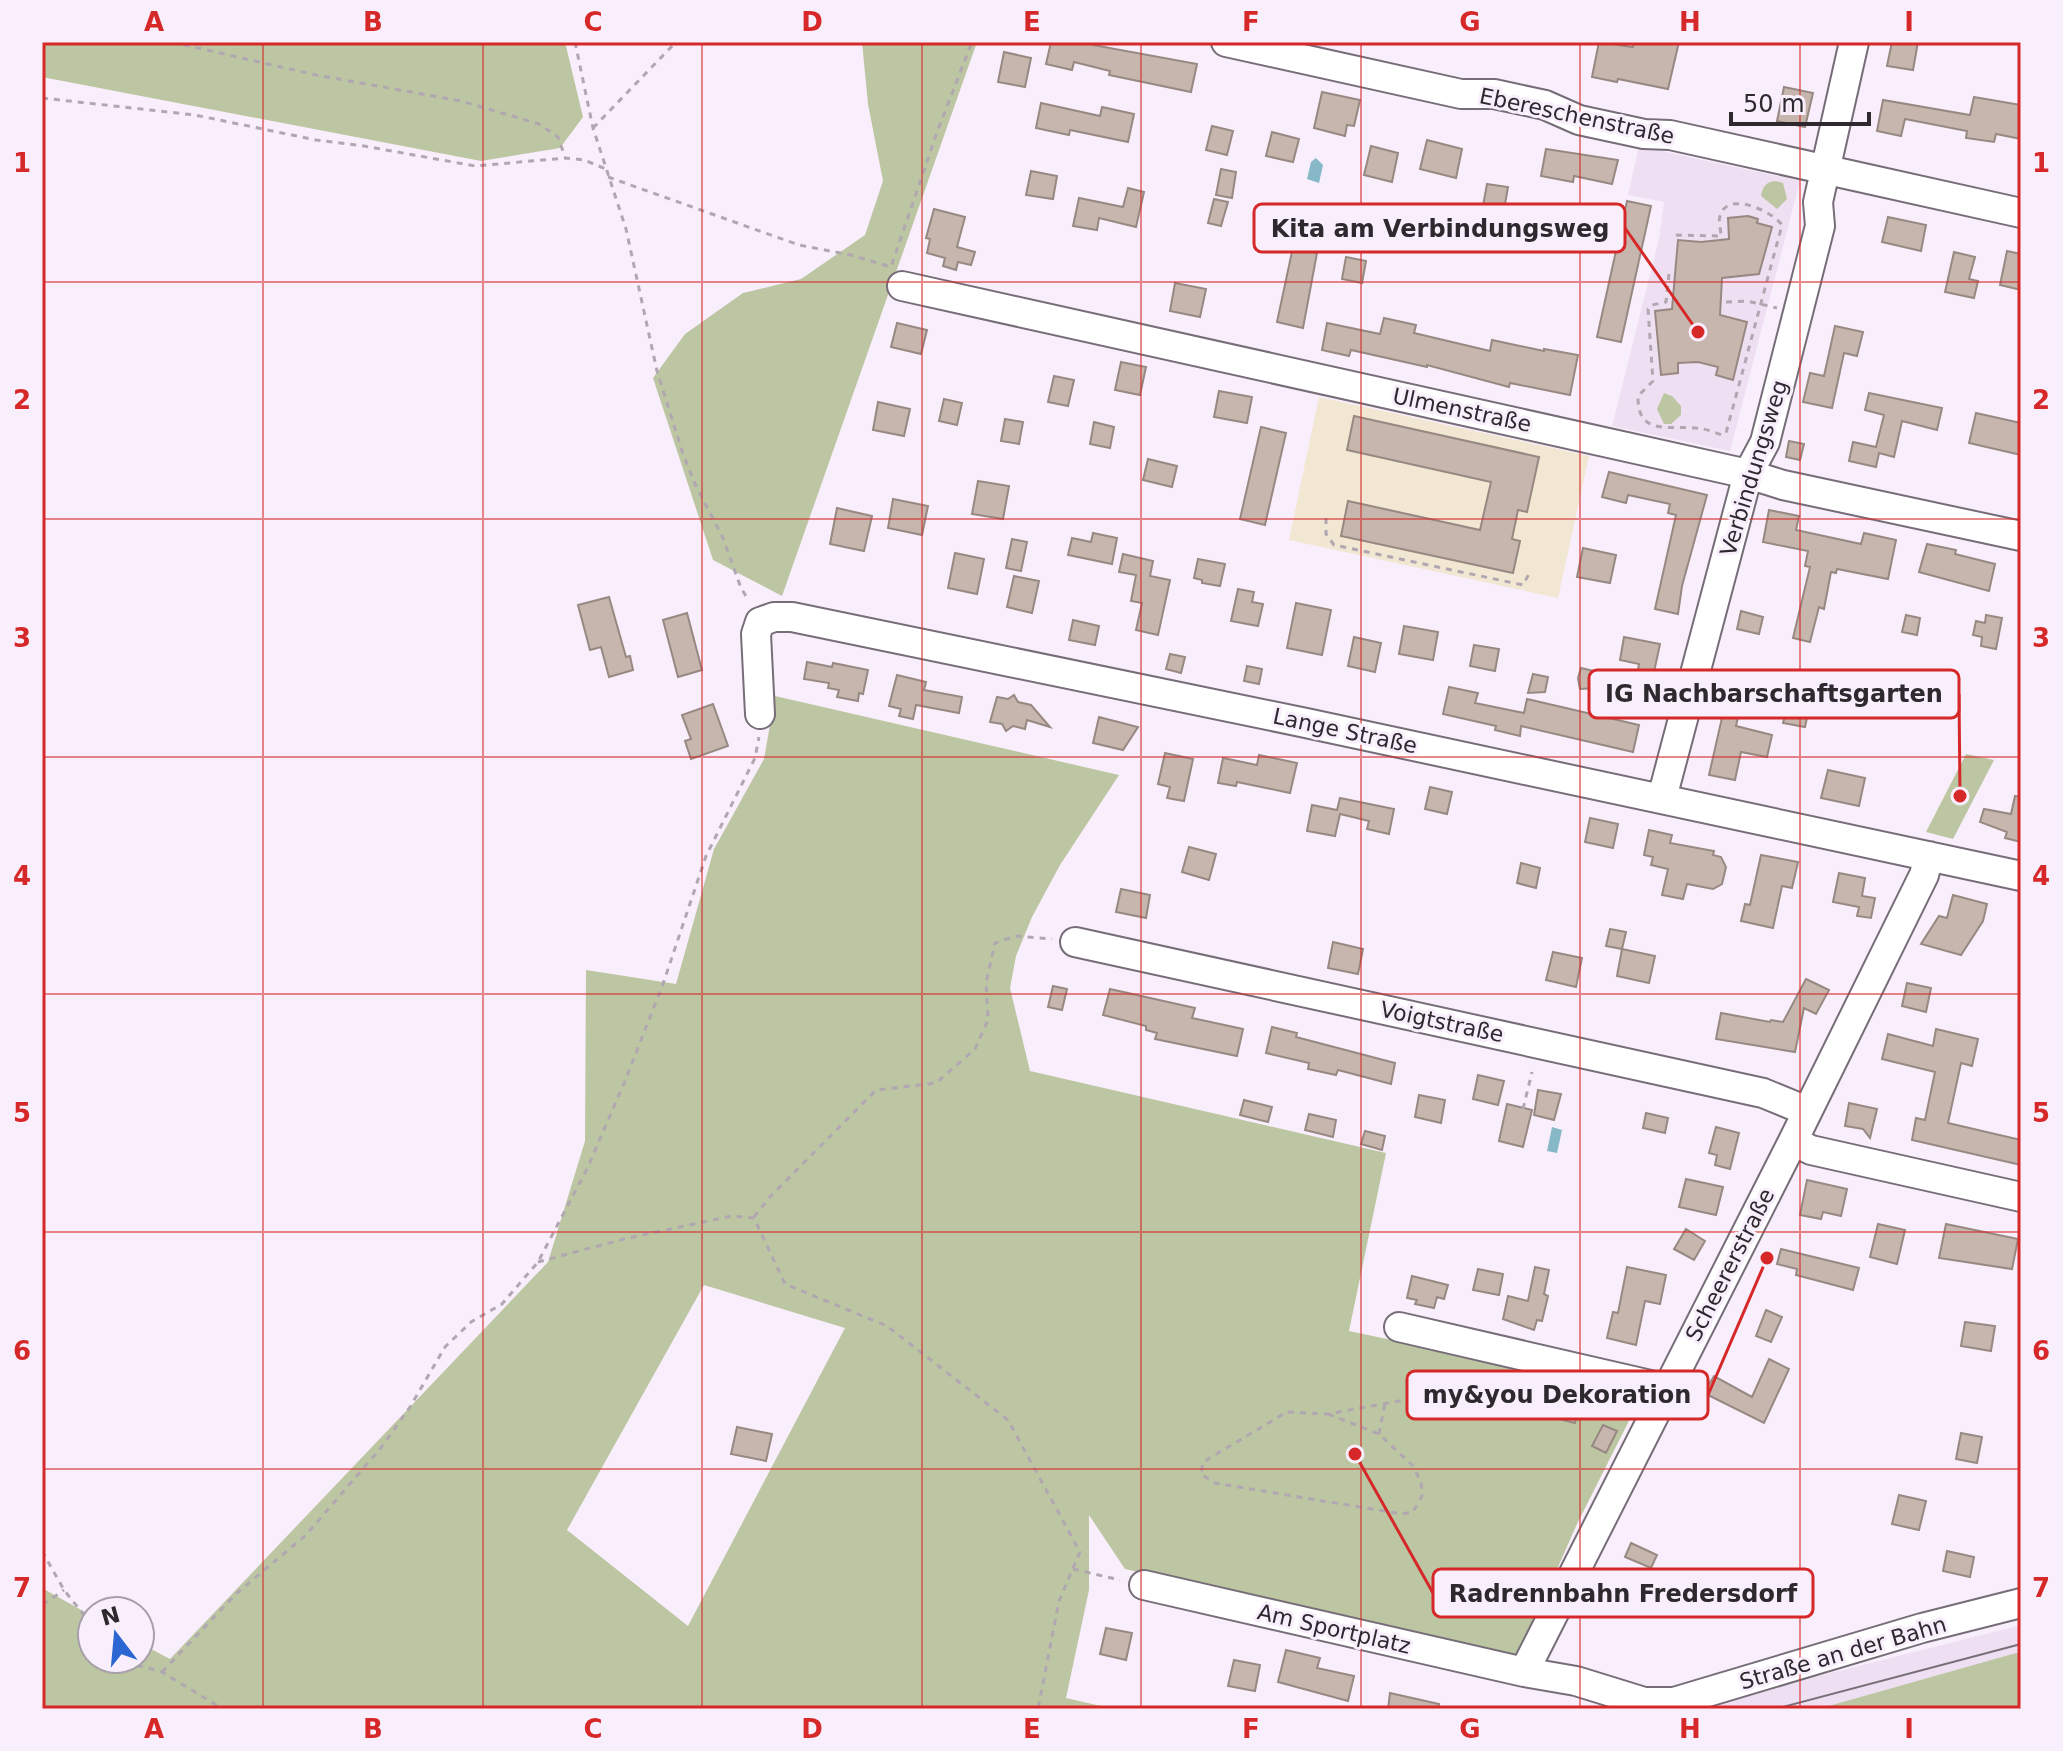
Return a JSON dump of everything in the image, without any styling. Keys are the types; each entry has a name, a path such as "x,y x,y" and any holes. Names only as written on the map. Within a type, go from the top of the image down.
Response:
{"street":[{"name":"Ebereschenstraße","path":"1226,42 1461,94 1494,94 1545,105 1579,120 1644,134 1670,135 2021,213"},
{"name":"Verbindungsweg","path":"1662,798 1748,474 1765,442 1820,226 1818,202 1854,42"},
{"name":"Ulmenstraße","path":"897,276 1748,474 1783,485 2021,536"},
{"name":"Lange Straße","path":"760,622 774,617 792,617 2021,876"},
{"path":"760,622 756,634 760,714"},
{"name":"Scheererstraße","path":"1524,1672 1793,1141 1924,875 1929,856"},
{"name":"Voigtstraße","path":"1075,942 1763,1093 1807,1111"},
{"path":"1793,1141 1811,1150 2021,1197"},
{"path":"1399,1327 1668,1389"},
{"name":"Am Sportplatz","path":"1144,1585 1524,1672"},
{"name":"Straße an der Bahn","path":"1524,1672 1576,1681 1644,1702 1674,1702 1922,1628 2021,1603"}],"path":[{"path":"172,42 330,78 461,101 539,124 558,137 566,158"},
{"path":"575,42 593,128 626,229 657,371 683,454 723,538 741,588 760,622"},
{"path":"593,128 676,42"},
{"path":"608,177 799,245 851,255 897,276 937,132 972,42"},
{"path":"42,98 195,115 316,140 475,166 566,158 584,160 606,169"},
{"path":"1669,274 1666,302 1648,309 1653,381 1638,396 1638,410 1644,421 1657,426 1704,429 1722,435 1726,433 1782,225 1776,217 1756,206 1737,205 1721,212 1721,236 1672,235"},
{"path":"1726,302 1768,306"},
{"path":"1326,518 1326,534 1334,545 1523,585 1530,572"},
{"path":"162,1672 237,1593 306,1535 380,1449 410,1407 445,1347 471,1322 502,1304 538,1262 587,1169 625,1081 663,984 706,856 755,758 760,714"},
{"path":"754,1218 769,1198 876,1090 936,1083 975,1049 988,1020 986,983 995,943 1016,936 1075,942"},
{"path":"1523,1109 1532,1072"},
{"path":"538,1262 624,1239 732,1216 754,1218"},
{"path":"754,1218 785,1284 887,1326 1008,1420 1080,1552 1059,1601 1038,1709"},
{"path":"1328,1414 1379,1434 1413,1466 1421,1482 1422,1496 1413,1512 1402,1514 1215,1483 1201,1474 1203,1462 1287,1412 1328,1414 1404,1400"},
{"path":"1379,1434 1385,1403"},
{"path":"42,1551 76,1605"},
{"path":"1073,1569 1144,1585"},
{"path":"42,1603 64,1590"},
{"path":"156,1670 223,1709"}],"shaded area":[{"path":"1639,146 1800,181 1730,451 1612,426 1659,239 1664,202 1628,195"},
{"path":"1319,397 1589,456 1558,598 1289,540"},
{"path":"2021,1625 2021,1652 1818,1709 1689,1709"}],"green space":[{"path":"42,42 565,42 583,117 560,148 481,161 42,77"},
{"path":"862,42 977,42 782,596 713,560 653,378 685,334 743,293 801,279 865,235 883,181 868,104"},
{"path":"1776,181 1783,183 1787,199 1777,209 1761,196 1766,185"},
{"path":"1664,393 1672,396 1681,406 1681,415 1671,424 1664,424 1657,409"},
{"path":"775,696 1119,775 1060,865 1032,917 1016,956 1010,988 1030,1071 1386,1153 1349,1331 1643,1393 1577,1524 1518,1658 1125,1569 1089,1515 1089,1590 1066,1698 1114,1709 42,1709 42,1588 76,1607 76,1675 156,1675 156,1652 170,1659 548,1262 585,1141 586,970 676,984 714,849 764,759","holes":["704,1285 845,1328 688,1626 567,1530"]},
{"path":"1966,754 1994,760 1953,839 1926,832"},
{"path":"2021,1652 2021,1709 1818,1709 2009,1655"}],"water":[{"path":"1316,158 1323,165 1319,183 1307,179 1311,162"},
{"path":"1552,1127 1562,1130 1557,1153 1547,1151"}],"building":[{"path":"1051,42 1093,42 1093,45 1197,64 1191,92 1109,75 1110,71 1074,62 1072,70 1046,64"},
{"path":"1599,42 1633,47 1634,42 1679,42 1668,89 1592,77"},
{"path":"1892,42 1918,42 1913,70 1887,66"},
{"path":"1004,52 1031,58 1025,87 998,82"},
{"path":"1784,87 1813,93 1805,127 1777,121"},
{"path":"1322,92 1360,100 1354,126 1347,125 1345,136 1314,128"},
{"path":"1974,97 2021,105 2021,139 1996,134 1994,142 1966,138 1967,131 1905,119 1901,136 1877,131 1883,100 1970,115"},
{"path":"1041,103 1100,116 1102,107 1134,114 1128,142 1070,130 1069,135 1036,128"},
{"path":"1212,126 1233,131 1227,155 1206,150"},
{"path":"1272,132 1299,139 1293,162 1266,156"},
{"path":"1427,140 1462,149 1456,178 1420,169"},
{"path":"1371,146 1398,153 1392,182 1364,175"},
{"path":"1546,149 1618,160 1612,184 1574,176 1573,182 1541,176"},
{"path":"1221,169 1236,172 1232,198 1216,195"},
{"path":"1031,171 1057,176 1053,199 1026,195"},
{"path":"1487,184 1508,187 1504,210 1483,206"},
{"path":"1128,188 1144,192 1136,227 1099,218 1097,230 1073,226 1079,198 1123,207"},
{"path":"1214,199 1228,202 1221,226 1208,223"},
{"path":"1627,201 1651,206 1621,342 1597,337"},
{"path":"934,209 965,217 957,247 975,252 971,265 958,262 956,270 943,266 945,258 927,253 930,239 926,238"},
{"path":"1748,216 1758,219 1757,223 1772,227 1759,274 1722,278 1720,315 1747,322 1733,380 1716,375 1718,367 1698,362 1678,363 1678,373 1661,375 1655,311 1672,309 1678,240 1701,242 1729,239 1728,218"},
{"path":"1888,217 1926,225 1921,251 1882,242"},
{"path":"1293,247 1317,253 1303,328 1277,322"},
{"path":"2007,251 2021,254 2021,290 2000,285"},
{"path":"1954,252 1975,257 1969,279 1978,281 1974,298 1945,292"},
{"path":"1346,257 1366,261 1362,283 1342,279"},
{"path":"1175,283 1206,289 1200,317 1170,311"},
{"path":"1384,318 1416,325 1414,333 1490,351 1492,340 1578,355 1570,395 1510,383 1509,387 1427,365 1351,350 1349,356 1322,350 1327,323 1380,334"},
{"path":"897,323 927,330 921,354 891,347"},
{"path":"1835,326 1863,332 1857,356 1844,353 1832,408 1803,402 1810,373 1824,376"},
{"path":"1121,362 1146,367 1140,395 1115,390"},
{"path":"1054,376 1074,380 1068,406 1048,402"},
{"path":"1219,391 1252,397 1247,423 1214,417"},
{"path":"1869,393 1942,408 1937,430 1902,421 1894,457 1879,453 1876,467 1849,461 1853,442 1876,447 1884,415 1865,410"},
{"path":"944,399 962,403 957,425 939,421"},
{"path":"878,402 910,409 904,436 873,430"},
{"path":"1976,413 2021,423 2021,455 1969,443"},
{"path":"1354,416 1539,457 1527,512 1518,510 1512,539 1520,541 1513,573 1341,536 1348,501 1480,530 1491,482 1347,450"},
{"path":"1005,419 1023,422 1019,444 1001,441"},
{"path":"1094,422 1114,427 1110,448 1090,444"},
{"path":"1261,427 1286,433 1265,525 1240,519"},
{"path":"1789,441 1804,444 1800,460 1786,457"},
{"path":"1148,459 1177,466 1172,487 1143,480"},
{"path":"1609,472 1707,495 1682,586 1678,614 1655,609 1676,515 1668,513 1670,504 1628,495 1626,503 1602,497"},
{"path":"978,481 1009,486 1003,519 972,514"},
{"path":"893,499 928,506 922,535 888,528"},
{"path":"837,508 872,516 864,551 830,544"},
{"path":"1769,510 1799,516 1796,530 1861,544 1864,533 1896,540 1888,579 1837,569 1836,573 1831,572 1824,609 1819,607 1810,642 1793,638 1810,567 1805,566 1808,551 1763,542"},
{"path":"1093,533 1117,538 1112,564 1068,555 1072,538 1091,542"},
{"path":"1012,539 1027,542 1021,571 1006,568"},
{"path":"1927,544 1956,550 1955,554 1995,564 1989,591 1919,572"},
{"path":"1583,548 1616,555 1610,583 1577,577"},
{"path":"955,553 984,559 977,594 948,588"},
{"path":"1123,554 1153,561 1150,576 1170,580 1158,635 1136,630 1142,603 1131,601 1136,575 1119,572"},
{"path":"1198,559 1225,564 1220,586 1202,583 1202,580 1194,578"},
{"path":"1014,576 1039,581 1032,613 1007,607"},
{"path":"1238,589 1254,592 1252,602 1263,604 1258,626 1231,621"},
{"path":"609,597 626,657 630,656 633,670 609,677 601,647 590,650 578,605"},
{"path":"1296,603 1331,610 1322,655 1287,648"},
{"path":"1741,611 1763,617 1759,634 1737,629"},
{"path":"687,613 702,670 678,677 663,620"},
{"path":"1906,615 1920,618 1917,635 1902,632"},
{"path":"1986,615 2002,618 1996,649 1981,646 1982,637 1973,635 1976,621 1985,623"},
{"path":"1073,620 1099,626 1095,645 1069,640"},
{"path":"1404,626 1438,632 1433,660 1399,654"},
{"path":"1354,637 1381,643 1375,672 1348,666"},
{"path":"1624,637 1660,644 1654,672 1638,670 1639,664 1620,660"},
{"path":"1474,645 1499,649 1495,671 1470,666"},
{"path":"1170,654 1185,657 1181,673 1166,669"},
{"path":"807,662 868,670 863,694 859,693 858,701 837,697 839,690 828,688 829,683 804,679"},
{"path":"1247,666 1262,669 1259,684 1244,681"},
{"path":"1581,668 1602,673 1599,688 1580,689 1578,678"},
{"path":"1533,674 1548,677 1545,692 1528,693"},
{"path":"897,675 926,682 924,690 962,697 959,713 916,705 913,719 899,716 901,709 889,706"},
{"path":"1449,687 1478,693 1475,703 1524,713 1527,699 1639,725 1633,752 1521,726 1520,736 1495,730 1496,726 1443,714"},
{"path":"1014,695 1018,702 1031,705 1050,727 1027,720 1025,729 1013,726 1006,731 1002,724 990,722 997,697 1008,699"},
{"path":"1789,700 1810,704 1805,727 1783,723"},
{"path":"713,704 728,746 691,759 685,741 691,739 682,715"},
{"path":"1724,709 1739,713 1736,726 1772,735 1767,757 1741,752 1735,780 1709,775"},
{"path":"1099,717 1138,727 1123,750 1093,743"},
{"path":"1165,753 1193,759 1184,801 1167,798 1170,787 1158,784"},
{"path":"1259,755 1297,763 1290,793 1237,782 1236,786 1218,783 1223,758 1257,765"},
{"path":"1828,770 1865,778 1859,806 1821,798"},
{"path":"1430,787 1452,792 1447,814 1425,809"},
{"path":"2015,796 2021,797 2021,842 2005,838 2007,832 1980,822 1984,809 2011,814"},
{"path":"1340,798 1394,809 1389,834 1367,829 1369,821 1340,814 1335,836 1307,831 1312,805 1337,810"},
{"path":"1590,818 1618,824 1613,848 1585,842"},
{"path":"1649,830 1672,835 1670,843 1714,851 1713,855 1721,857 1726,867 1722,884 1713,889 1687,884 1683,899 1662,895 1668,869 1651,865 1653,857 1644,855"},
{"path":"1189,847 1216,854 1209,880 1182,872"},
{"path":"1761,855 1798,862 1792,888 1782,886 1773,928 1741,921 1745,904 1750,905"},
{"path":"1521,863 1540,868 1536,888 1517,883"},
{"path":"1839,873 1865,878 1862,896 1875,898 1871,918 1857,916 1859,907 1833,902"},
{"path":"1121,889 1150,895 1146,918 1116,912"},
{"path":"1953,895 1987,904 1983,921 1961,955 1921,944 1939,916 1947,918"},
{"path":"1610,929 1626,932 1622,949 1606,946"},
{"path":"1333,942 1363,949 1358,974 1328,968"},
{"path":"1622,949 1655,956 1649,983 1617,976"},
{"path":"1553,952 1582,958 1576,987 1546,980"},
{"path":"1806,979 1829,990 1816,1014 1804,1008 1795,1052 1716,1039 1721,1013 1783,1022"},
{"path":"1907,983 1931,988 1926,1012 1902,1006"},
{"path":"1053,986 1067,989 1062,1010 1048,1007"},
{"path":"1110,989 1195,1008 1192,1018 1243,1029 1237,1056 1155,1039 1157,1033 1146,1030 1146,1026 1103,1015"},
{"path":"1272,1027 1297,1033 1296,1037 1395,1063 1391,1084 1338,1070 1336,1075 1308,1069 1309,1063 1266,1053"},
{"path":"1936,1029 1978,1039 1972,1066 1961,1063 1948,1123 2021,1140 2021,1165 1912,1140 1916,1118 1925,1120 1935,1072 1882,1059 1888,1034 1933,1046"},
{"path":"1478,1075 1504,1081 1498,1105 1473,1099"},
{"path":"1538,1090 1561,1094 1554,1120 1534,1115"},
{"path":"1419,1095 1445,1100 1441,1123 1415,1117"},
{"path":"1244,1100 1272,1107 1268,1122 1240,1115"},
{"path":"1849,1103 1877,1109 1870,1138 1863,1129 1845,1126"},
{"path":"1507,1104 1532,1110 1523,1147 1499,1141"},
{"path":"1646,1113 1668,1118 1665,1133 1643,1128"},
{"path":"1309,1114 1336,1120 1333,1137 1305,1130"},
{"path":"1716,1127 1739,1133 1730,1169 1715,1165 1717,1155 1709,1153"},
{"path":"1365,1131 1385,1136 1382,1150 1361,1144"},
{"path":"1686,1179 1723,1187 1716,1215 1679,1207"},
{"path":"1807,1180 1847,1189 1841,1216 1823,1212 1821,1219 1800,1215"},
{"path":"1878,1224 1905,1230 1897,1264 1870,1257"},
{"path":"1946,1224 2018,1239 2012,1269 1939,1258"},
{"path":"1686,1229 1705,1241 1694,1260 1674,1249"},
{"path":"1781,1249 1859,1268 1853,1290 1796,1275 1797,1269 1777,1264"},
{"path":"1535,1267 1549,1270 1544,1294 1548,1296 1542,1321 1537,1320 1534,1330 1503,1319 1508,1296 1528,1301"},
{"path":"1627,1267 1666,1275 1660,1304 1645,1301 1636,1345 1607,1338 1613,1312 1618,1313"},
{"path":"1478,1269 1503,1274 1499,1295 1473,1290"},
{"path":"1412,1276 1448,1285 1444,1299 1437,1297 1434,1308 1415,1304 1417,1300 1407,1298"},
{"path":"1766,1310 1782,1317 1771,1342 1756,1336"},
{"path":"1965,1322 1995,1326 1991,1351 1961,1346"},
{"path":"1769,1359 1789,1369 1764,1423 1704,1393 1714,1376 1752,1397"},
{"path":"1531,1377 1583,1390 1575,1423 1543,1415 1546,1404 1526,1399"},
{"path":"1603,1425 1617,1431 1606,1453 1592,1446"},
{"path":"737,1427 772,1434 766,1461 731,1454"},
{"path":"1961,1433 1982,1437 1977,1463 1956,1459"},
{"path":"1899,1495 1926,1501 1919,1530 1892,1524"},
{"path":"1631,1543 1657,1555 1651,1568 1625,1557"},
{"path":"1947,1551 1974,1557 1970,1577 1943,1571"},
{"path":"1106,1628 1132,1633 1126,1660 1100,1654"},
{"path":"1286,1650 1320,1658 1317,1668 1354,1676 1348,1701 1278,1682"},
{"path":"1234,1660 1260,1665 1255,1691 1228,1686"},
{"path":"1390,1693 1439,1704 1438,1709 1388,1709"}],"tram line":[{"path":"1775,1709 2021,1644"}],"place":[{"name":"Kita am Verbindungsweg","path":"1698,332"},
{"name":"IG Nachbarschaftsgarten","path":"1960,796"},
{"name":"my&you Dekoration","path":"1767,1258"},
{"name":"Radrennbahn Fredersdorf","path":"1355,1454"}]}
